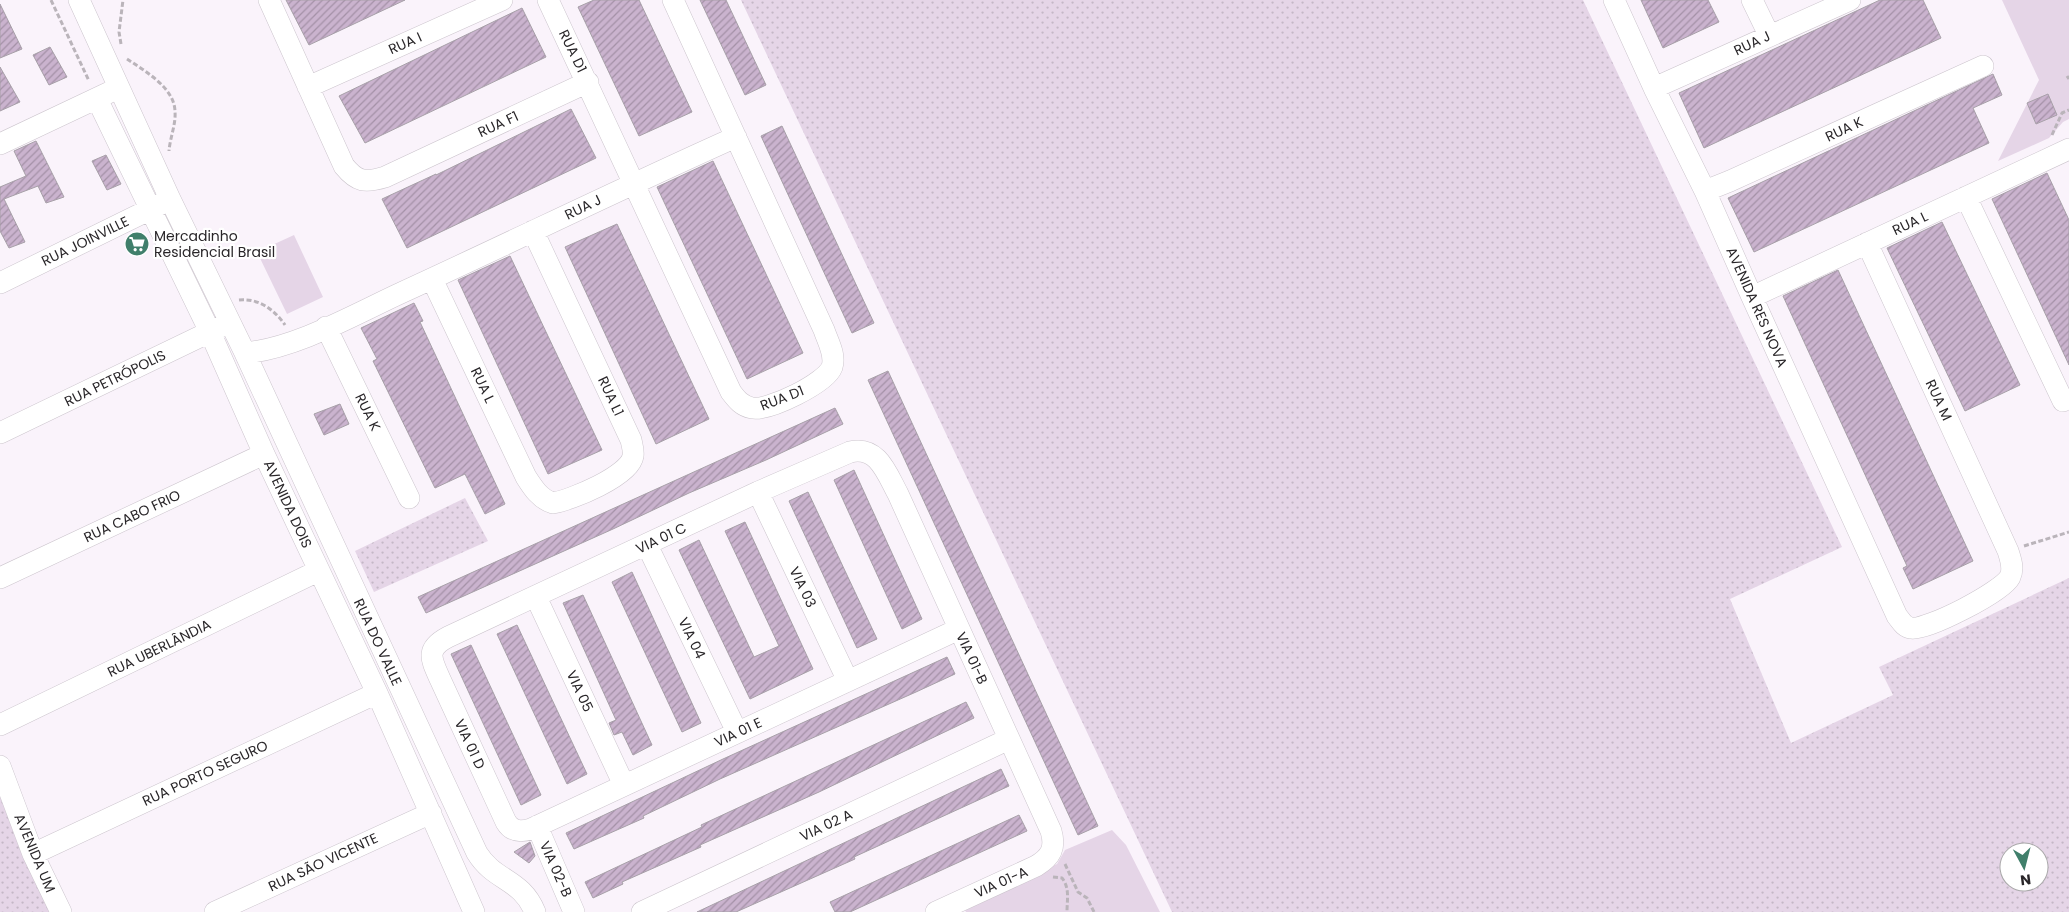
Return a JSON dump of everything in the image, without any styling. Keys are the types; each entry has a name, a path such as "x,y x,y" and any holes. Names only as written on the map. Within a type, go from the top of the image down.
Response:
{"street":[{"name":"RUA DO VALLE","path":"79,0 170,199 236,314 244,353 477,853 492,871 522,889 536,912"},
{"path":"269,0 308,87"},
{"name":"RUA I","path":"308,87 502,0"},
{"name":"RUA D1","path":"548,0 588,82 731,392 742,404 755,408 770,405 817,383 832,368 834,357 824,330 673,0"},
{"name":"AVENIDA RES NOVA","path":"1614,0 1654,88 1705,191 1897,616 1905,626 1915,629 1950,615 1982,599 1999,589 2008,580 2012,572 2009,554"},
{"path":"1752,0 1769,35"},
{"name":"RUA J","path":"1654,88 1850,0"},
{"name":"RUA K","path":"1705,191 1982,66"},
{"name":"RUA F1","path":"308,87 339,156 353,177 368,181 409,166 588,82"},
{"path":"0,144 119,88"},
{"name":"AVENIDA DOIS","path":"97,98 210,332 318,571 377,693 474,912"},
{"name":"RUA J","path":"244,353 270,349 326,327 533,232 633,183 736,138"},
{"name":"RUA L","path":"1752,297 2069,149"},
{"path":"1966,197 2063,401"},
{"name":"RUA JOINVILLE","path":"0,283 170,199"},
{"name":"RUA L1","path":"533,232 631,440 633,456 630,463 616,475 587,491 560,501 549,502 535,490"},
{"name":"RUA M","path":"1867,243 2009,554"},
{"name":"RUA L","path":"432,279 526,477 535,490"},
{"name":"RUA PETRÓPOLIS","path":"0,433 210,332 236,314"},
{"name":"RUA K","path":"326,327 409,498"},
{"name":"VIA 01 C","path":"432,654 433,648 441,641 758,492 855,451 863,451 874,456 888,476"},
{"name":"RUA CABO FRIO","path":"0,578 264,454"},
{"name":"VIA 01-B","path":"888,476 1054,841"},
{"name":"VIA 03","path":"758,492 848,681"},
{"name":"VIA 04","path":"647,545 737,732"},
{"name":"RUA UBERLÂNDIA","path":"0,725 318,571"},
{"name":"VIA 05","path":"536,597 624,785"},
{"name":"VIA 01 E","path":"516,830 527,830 537,826 959,629"},
{"name":"VIA 01 D","path":"432,654 433,663 440,680 506,822 516,830"},
{"name":"RUA PORTO SEGURO","path":"33,854 377,693"},
{"name":"VIA 02 A","path":"642,912 1009,739"},
{"name":"AVENIDA UM","path":"0,766 33,854 61,912"},
{"name":"RUA SÃO VICENTE","path":"215,912 431,813"},
{"name":"VIA 02-B","path":"537,826 574,912"},
{"name":"VIA 01-A","path":"936,912 1044,862 1051,853 1054,841"}],"path":[{"path":"51,0 97,98"},
{"path":"121,46 119,32 123,0"},
{"path":"124,52 127,59 149,75 172,98 176,112 170,157"},
{"path":"235,291 239,300 236,314"},
{"path":"239,300 247,299 259,302 270,308 287,328 282,330"},
{"path":"2009,554 2069,532"},
{"path":"1054,841 1078,892 1087,898 1094,912"}],"shaded area":[{"path":"741,0 1583,0 1842,547 1730,599 1791,743 1893,695 1879,667 2069,578 2069,912 1172,912"},
{"path":"2002,0 2069,0 2069,119 2063,122 2049,138 1998,161 2039,80"},
{"path":"294,235 323,297 287,314 257,252"},
{"path":"465,498 488,541 374,592 355,551"},
{"path":"0,770 66,912 0,912"},
{"path":"1112,830 1126,845 1160,912 966,912 963,905 1057,864 1065,850"}],"building":[{"path":"286,0 405,0 309,45"},
{"path":"594,0 639,0 692,112 639,136 578,7"},
{"path":"700,0 726,0 766,85 745,95"},
{"path":"1641,0 1708,0 1719,22 1663,48"},
{"path":"1880,0 1923,0 1941,38 1704,148 1679,93"},
{"path":"0,4 22,49 0,58"},
{"path":"522,8 546,57 365,143 339,96"},
{"path":"50,47 67,77 49,85 33,55"},
{"path":"0,67 20,102 0,111"},
{"path":"1993,74 2002,95 1973,108 1989,143 1754,252 1728,198"},
{"path":"2048,94 2057,115 2036,124 2027,103"},
{"path":"571,109 596,158 407,248 382,199 436,175"},
{"path":"782,126 874,323 852,333 761,136"},
{"path":"36,141 64,197 46,203 38,186 4,199 25,242 9,248 0,231 0,187 26,176 14,151"},
{"path":"106,155 121,184 107,190 92,161"},
{"path":"713,161 803,353 747,379 657,187"},
{"path":"2047,173 2069,220 2069,365 1992,199"},
{"path":"1942,222 2020,385 1965,411 1887,248"},
{"path":"617,224 709,419 656,444 565,247"},
{"path":"510,256 602,450 548,474 458,280"},
{"path":"1838,270 1973,561 1913,589 1903,568 1907,566 1783,296"},
{"path":"414,303 423,321 420,322 505,504 485,514 465,474 435,488 373,361 377,359 361,328"},
{"path":"888,371 1098,826 1078,835 868,380"},
{"path":"340,404 349,424 324,435 314,414"},
{"path":"835,408 843,424 766,460 689,493 426,613 418,597"},
{"path":"854,470 922,619 902,629 834,480"},
{"path":"808,492 877,639 857,648 789,501"},
{"path":"745,522 813,669 750,699 679,550 699,540 754,657 779,646 725,531"},
{"path":"632,572 701,723 682,732 612,582"},
{"path":"583,595 652,745 633,755 622,732 614,735 609,723 616,720 563,603"},
{"path":"517,625 587,774 567,784 497,634"},
{"path":"471,645 541,795 521,805 451,654"},
{"path":"947,657 955,674 720,779 643,816 644,818 574,849 566,833 723,759"},
{"path":"966,702 974,718 819,792 700,845 701,847 622,882 623,884 593,898 585,882 702,827 701,825"},
{"path":"1001,769 1009,786 854,857 855,859 736,912 697,912"},
{"path":"1019,815 1027,831 850,912 835,912 830,902"},
{"path":"530,842 535,856 529,863 514,852"}],"place":[{"name":"Mercadinho Residencial Brasil","path":"137,244"}]}
